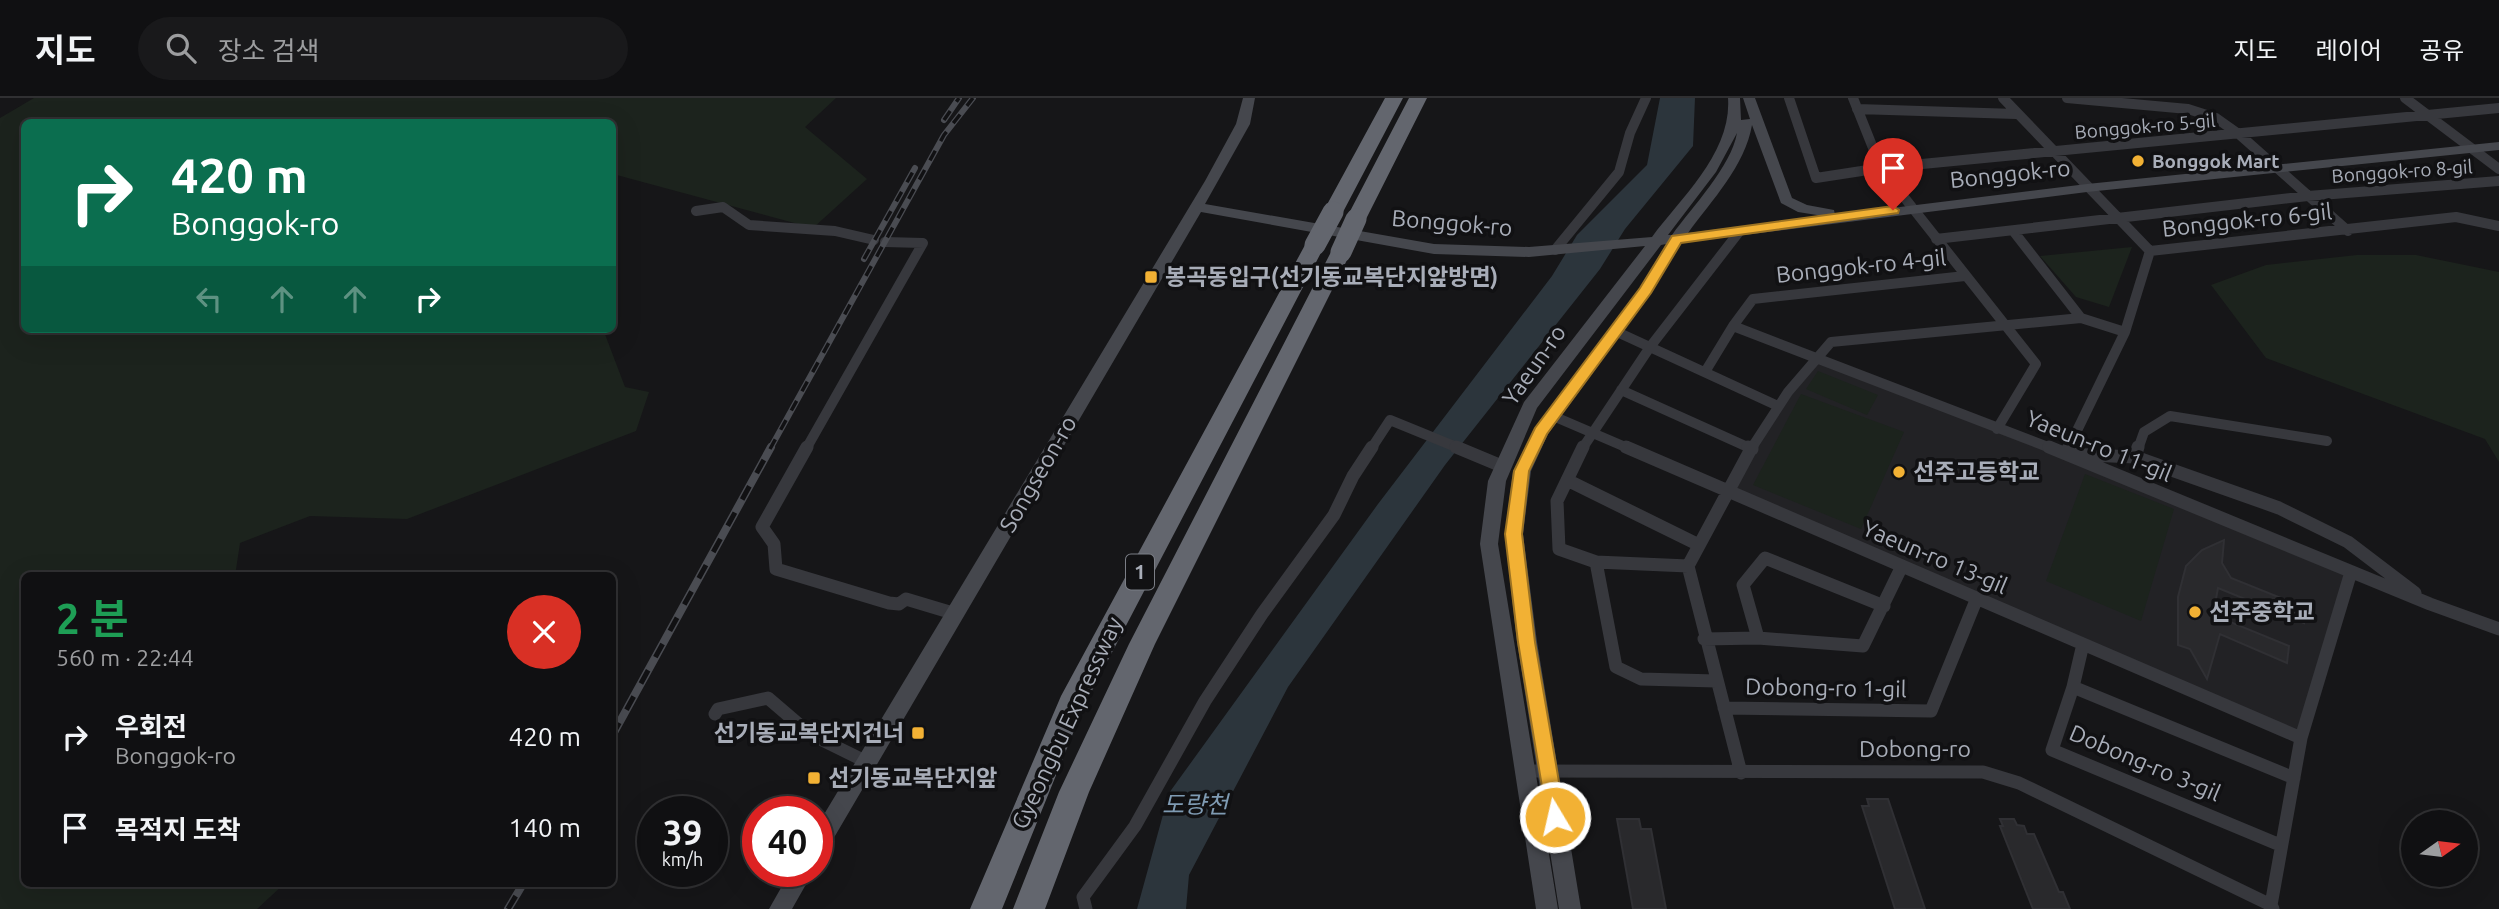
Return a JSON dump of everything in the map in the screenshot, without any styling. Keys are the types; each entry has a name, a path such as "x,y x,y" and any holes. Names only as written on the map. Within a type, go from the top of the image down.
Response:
{"highway":[{"name":"Gyeongbu Expressway","path":"986,909 1071,704 1394,98"},
{"name":"Gyeongbu Expressway","path":"1030,909 1074,792 1142,644 1418,98"}],"street":[{"name":"Songseon-ro","path":"833,819 1233,144 1249,98"},
{"path":"1555,250 1619,172 1630,133 1646,98"},
{"name":"Yaeun-ro","path":"1547,909 1489,544 1497,481 1530,406 1732,136 1737,113 1734,98"},
{"path":"1746,98 1786,200 1803,209 1850,216"},
{"name":"Yaeun-ro","path":"1570,909 1514,534 1522,471 1553,415 1646,290 1676,239 1742,144 1746,98"},
{"path":"1788,98 1816,178 1881,168 2053,151"},
{"name":"Bonggok-ro 4-gil","path":"1853,98 1881,168 2036,364 1997,429"},
{"name":"Bonggok-ro 5-gil","path":"2003,98 2087,188"},
{"name":"Bonggok-ro 8-gil","path":"2067,98 2188,109 2222,122 2348,231"},
{"path":"2405,98 2499,169"},
{"path":"2430,117 2499,108"},
{"path":"1857,109 2016,114"},
{"name":"Bonggok-ro 5-gil","path":"2053,151 2430,117"},
{"name":"Bonggok-ro","path":"1196,206 1434,249 1496,254 1676,239 1914,207 2499,146"},
{"name":"Bonggok-ro 8-gil","path":"2308,196 2499,181"},
{"name":"Bonggok-ro 6-gil","path":"2087,188 2150,251"},
{"name":"Bonggok-ro 6-gil","path":"2119,220 2308,196"},
{"path":"696,211 723,207 749,225 835,231 880,241 923,243 762,527 774,544 776,569 889,603 899,604 906,599 956,614"},
{"path":"2348,231 2456,216 2499,226"},
{"name":"Bonggok-ro 4-gil","path":"1936,239 2119,220"},
{"name":"Bonggok-ro 6-gil","path":"2150,251 2348,231"},
{"path":"1739,232 1650,347 1591,432 1557,501 1559,549 1596,562 1688,566 1727,490 1778,406 1814,359 1831,342 2081,318 2125,332"},
{"path":"2014,232 2081,318"},
{"name":"Bonggok-ro 6-gil","path":"2066,454 2125,332 2150,251"},
{"name":"Bonggok-ro 4-gil","path":"1733,326 1753,299 1965,275"},
{"path":"1704,372 1733,326"},
{"name":"Yaeun-ro 11-gil","path":"1733,326 2066,454 2430,604 2499,629"},
{"path":"1615,331 1778,406"},
{"path":"1621,390 1752,449"},
{"name":"Yaeun-ro 13-gil","path":"1553,415 2301,738"},
{"path":"2135,457 2144,432 2170,416 2327,441"},
{"path":"1086,909 1083,897 1135,826 1205,701 1291,572 1334,515 1353,476 1390,420 1504,467"},
{"path":"2066,454 2135,457 2279,508 2348,542 2430,604"},
{"path":"1567,480 1699,545"},
{"path":"1758,638 1743,585 1765,558 1884,606"},
{"path":"1596,562 1616,667 1642,679 1716,681"},
{"name":"Dobong-ro 1-gil","path":"1688,566 1704,639 1741,773"},
{"name":"Dobong-ro 1-gil","path":"1704,639 1758,638 1863,646 1902,566"},
{"path":"2272,907 2280,845 2301,738 2351,572"},
{"name":"Dobong-ro 1-gil","path":"1724,708 1931,711 1977,598"},
{"name":"Dobong-ro 3-gil","path":"2083,644 2073,687 2052,750 2280,845"},
{"name":"Dobong-ro 3-gil","path":"2073,687 2294,778"},
{"path":"715,714 718,709 768,698 810,734 867,762"},
{"name":"Dobong-ro","path":"1525,771 1983,772 2019,783 2272,907"},
{"path":"780,909 793,887"}],"shaded area":[{"path":"34,98 836,98 805,127 867,179 813,228 616,175 616,119 21,119 21,333 605,333 625,387 649,392 636,431 407,519 310,516 240,543 236,572 21,572 21,887 281,887 257,909 0,909 0,118"},
{"path":"2132,247 2109,307 2076,297 2040,256"},
{"path":"2357,255 2416,255 2499,272 2499,462 2485,439 2266,358 2211,285 2266,265"},
{"path":"1814,359 2351,572 2301,738 1727,490"},
{"path":"1818,371 1878,395 1867,415 1806,389"},
{"path":"1801,394 1904,432 1861,529 1753,485"},
{"path":"2085,474 2174,509 2141,621 2046,581"}],"water":[{"name":"도량천","path":"1660,98 1695,98 1693,146 1625,229 1600,269 1445,465 1288,687 1189,875 1186,909 1137,909 1169,793 1378,504 1552,276 1577,235 1647,165"}],"building":[{"name":"선주중학교","path":"2224,540 2222,563 2231,578 2306,608 2304,623 2218,588 2213,615 2289,646 2287,663 2220,634 2207,679 2190,649 2178,645 2178,597 2186,566 2202,550"},
{"path":"1867,799 1888,799 1925,909 1895,909 1862,806 1869,806"},
{"path":"1617,819 1639,819 1641,829 1651,829 1666,909 1633,909"},
{"path":"2000,819 2014,819 2017,825 2024,826 2027,834 2034,834 2059,892 2063,892 2070,909 2033,909 2000,826 2003,826"}],"railway":[{"path":"944,120 959,98"},
{"path":"770,449 944,135 973,98"},
{"path":"864,259 915,168"},
{"path":"616,729 771,447"},
{"path":"508,909 521,887"}],"place":[{"name":"Bonggok Mart","path":"2138,161"},
{"name":"봉곡동입구(선기동교복단지앞방면)","path":"1151,277"},
{"name":"선주고등학교","path":"1899,472"},
{"name":"선주중학교","path":"2195,612"},
{"name":"선기동교복단지건너","path":"918,733"},
{"name":"선기동교복단지앞","path":"814,778"}],"route":[{"path":"1555,817 1527,642 1514,534 1522,471 1541,432 1646,290 1676,239 1893,210"}]}
